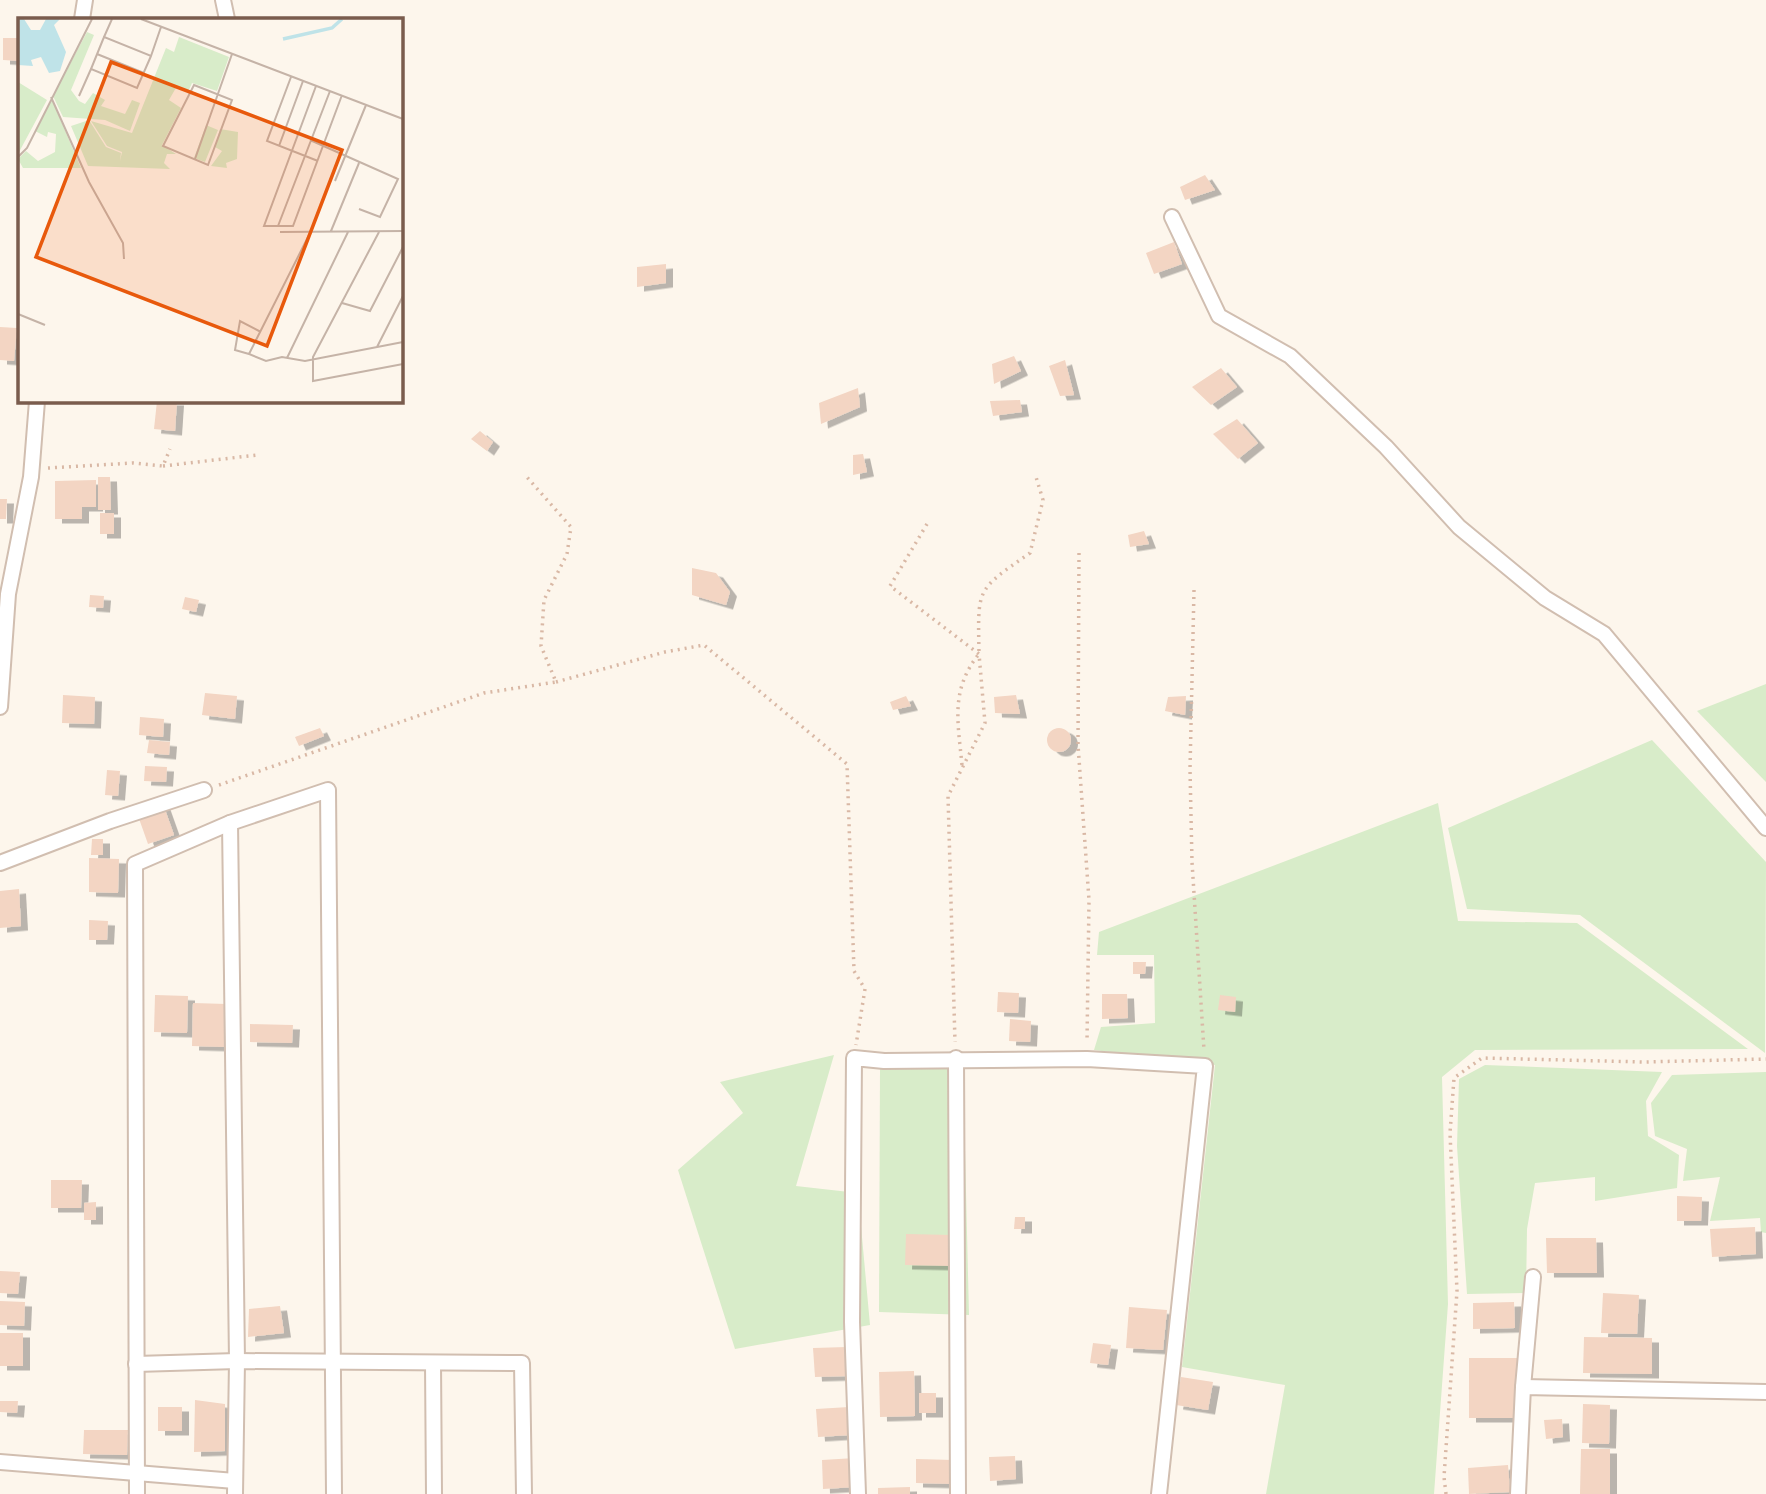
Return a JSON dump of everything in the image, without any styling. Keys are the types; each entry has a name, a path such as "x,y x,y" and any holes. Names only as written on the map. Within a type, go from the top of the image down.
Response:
{"street":[{"path":"82,18 85,0"},
{"path":"223,0 227,18"},
{"path":"1172,217 1219,316 1290,356 1386,447 1459,527 1545,598 1604,634 1766,828"},
{"path":"0,706 8,594 31,477 37,402"},
{"path":"0,863 110,821 204,790"},
{"path":"138,1494 135,864 230,823 328,790 334,1494"},
{"path":"0,1462 137,1472 235,1488 237,1361 230,823"},
{"path":"858,1494 852,1322 854,1058 884,1061 1087,1059 1205,1066 1159,1494"},
{"path":"956,1059 958,1494"},
{"path":"1518,1494 1523,1387 1533,1278"},
{"path":"136,1364 237,1361 523,1363 524,1494"},
{"path":"433,1363 435,1494"},
{"path":"1523,1387 1766,1392"}],"path":[{"path":"163,466 170,449"},
{"path":"31,477 47,468 133,463 163,466 257,454"},
{"path":"526,475 571,527 567,554 544,600 541,646 556,682"},
{"path":"956,1059 948,796 985,723 979,654 979,605 989,582 1030,553 1043,500 1036,477"},
{"path":"927,524 890,586 979,654"},
{"path":"1079,553 1078,745 1089,900 1087,1059"},
{"path":"1194,590 1190,769 1192,862 1205,1066"},
{"path":"204,790 298,755 484,693 556,682 665,652 704,645 847,764 853,971 865,989 854,1058"},
{"path":"962,767 956,704 966,671 979,654"},
{"path":"1446,1494 1444,1477 1457,1291 1450,1133 1454,1077 1482,1058 1644,1062 1766,1059"}],"green space":[{"path":"1766,684 1766,782 1697,711"},
{"path":"1652,740 1766,862 1765,1053 1580,915 1467,909 1448,828"},
{"path":"1438,803 1458,921 1577,923 1748,1049 1475,1050 1442,1077 1448,1304 1434,1494 1266,1494 1285,1385 1182,1367 1215,1065 1094,1050 1101,1027 1155,1023 1154,955 1097,955 1099,932"},
{"path":"834,1055 796,1186 858,1193 870,1325 735,1349 678,1170 743,1113 720,1082"},
{"path":"1485,1065 1662,1072 1646,1101 1648,1136 1679,1155 1677,1188 1595,1201 1595,1177 1535,1183 1527,1229 1526,1293 1467,1294 1457,1146 1459,1079"},
{"path":"880,1068 963,1068 969,1315 879,1312"},
{"path":"1766,1072 1766,1233 1761,1232 1760,1218 1710,1221 1720,1177 1683,1181 1687,1149 1655,1136 1651,1103 1672,1075"}],"building":[{"path":"3,38 18,38 18,61 3,60"},
{"path":"1205,175 1215,190 1185,200 1180,187"},
{"path":"1174,242 1182,264 1154,274 1146,253"},
{"path":"666,264 666,283 637,287 637,267"},
{"path":"0,327 17,328 14,361 0,360"},
{"path":"1014,356 1021,371 994,384 992,364"},
{"path":"1065,360 1074,395 1060,396 1049,366"},
{"path":"1221,368 1237,387 1211,405 1192,387"},
{"path":"858,388 860,407 821,424 819,403"},
{"path":"1020,400 1022,412 993,416 990,401"},
{"path":"157,402 177,402 175,431 154,429"},
{"path":"1237,419 1258,443 1238,459 1213,434"},
{"path":"480,431 493,442 487,451 471,439"},
{"path":"863,454 867,472 853,475 853,455"},
{"path":"98,477 110,477 111,510 98,510"},
{"path":"96,480 96,507 82,507 82,519 55,519 55,481"},
{"path":"0,499 7,499 6,519 0,519"},
{"path":"100,513 114,513 114,534 100,534"},
{"path":"1144,531 1149,544 1130,547 1128,535"},
{"path":"692,568 716,573 730,592 726,605 692,595"},
{"path":"90,595 104,596 103,608 89,607"},
{"path":"185,597 199,600 196,612 182,609"},
{"path":"205,693 237,696 235,719 202,715"},
{"path":"63,695 95,697 94,724 62,723"},
{"path":"1016,695 1020,714 995,713 994,697"},
{"path":"906,696 911,706 893,710 890,702"},
{"path":"1186,696 1185,715 1165,711 1168,697"},
{"path":"140,717 164,719 163,737 139,735"},
{"path":"320,728 324,736 299,746 295,737"},
{"path":"1059,728 1068,731 1071,740 1068,749 1059,752 1050,749 1047,740 1050,731"},
{"path":"149,740 170,742 169,755 147,753"},
{"path":"145,766 167,767 166,782 144,781"},
{"path":"107,770 120,771 118,796 105,795"},
{"path":"163,804 174,835 148,844 137,813"},
{"path":"92,839 103,839 103,855 91,855"},
{"path":"89,858 119,859 118,893 89,892"},
{"path":"19,889 21,926 0,928 0,891"},
{"path":"89,920 108,921 107,940 89,940"},
{"path":"1133,962 1146,962 1145,974 1133,974"},
{"path":"998,992 1019,993 1018,1013 997,1012"},
{"path":"1102,994 1127,994 1128,1018 1102,1019"},
{"path":"155,995 188,996 187,1033 154,1032"},
{"path":"1220,995 1236,997 1235,1012 1218,1010"},
{"path":"193,1003 227,1004 225,1047 192,1046"},
{"path":"1010,1019 1031,1021 1030,1042 1009,1041"},
{"path":"250,1024 293,1025 292,1043 250,1042"},
{"path":"51,1180 82,1180 81,1208 51,1208"},
{"path":"1677,1196 1702,1197 1701,1221 1677,1221"},
{"path":"96,1202 96,1220 84,1220 84,1203"},
{"path":"1015,1217 1025,1217 1025,1229 1014,1229"},
{"path":"1755,1227 1756,1254 1712,1257 1710,1229"},
{"path":"906,1234 953,1235 952,1266 905,1265"},
{"path":"1546,1238 1596,1238 1597,1273 1547,1273"},
{"path":"0,1271 20,1272 18,1294 0,1293"},
{"path":"1603,1293 1639,1295 1637,1334 1601,1333"},
{"path":"0,1301 25,1302 24,1326 0,1325"},
{"path":"1514,1302 1515,1328 1473,1329 1473,1303"},
{"path":"280,1306 284,1333 248,1337 249,1309"},
{"path":"1129,1307 1167,1310 1163,1350 1126,1348"},
{"path":"0,1333 23,1333 23,1366 0,1366"},
{"path":"1584,1337 1652,1338 1652,1374 1583,1373"},
{"path":"1093,1343 1111,1345 1108,1365 1090,1363"},
{"path":"847,1347 848,1376 815,1377 813,1348"},
{"path":"1469,1358 1518,1358 1518,1418 1469,1418"},
{"path":"914,1371 915,1416 880,1417 879,1372"},
{"path":"1181,1377 1213,1382 1208,1410 1176,1405"},
{"path":"919,1393 936,1393 936,1413 919,1413"},
{"path":"195,1400 225,1404 225,1451 194,1452"},
{"path":"0,1401 18,1401 17,1413 0,1412"},
{"path":"1583,1404 1610,1405 1609,1444 1582,1443"},
{"path":"158,1407 182,1407 182,1431 158,1431"},
{"path":"849,1407 851,1435 818,1437 816,1409"},
{"path":"1562,1419 1563,1437 1546,1439 1544,1420"},
{"path":"84,1430 128,1430 127,1455 83,1454"},
{"path":"1581,1449 1610,1449 1610,1494 1580,1494"},
{"path":"1015,1456 1016,1479 990,1481 989,1457"},
{"path":"855,1458 856,1487 823,1489 822,1460"},
{"path":"916,1459 954,1460 953,1484 916,1483"},
{"path":"1508,1465 1510,1492 1469,1494 1468,1468"},
{"path":"910,1487 910,1494 878,1494 878,1488"}]}
